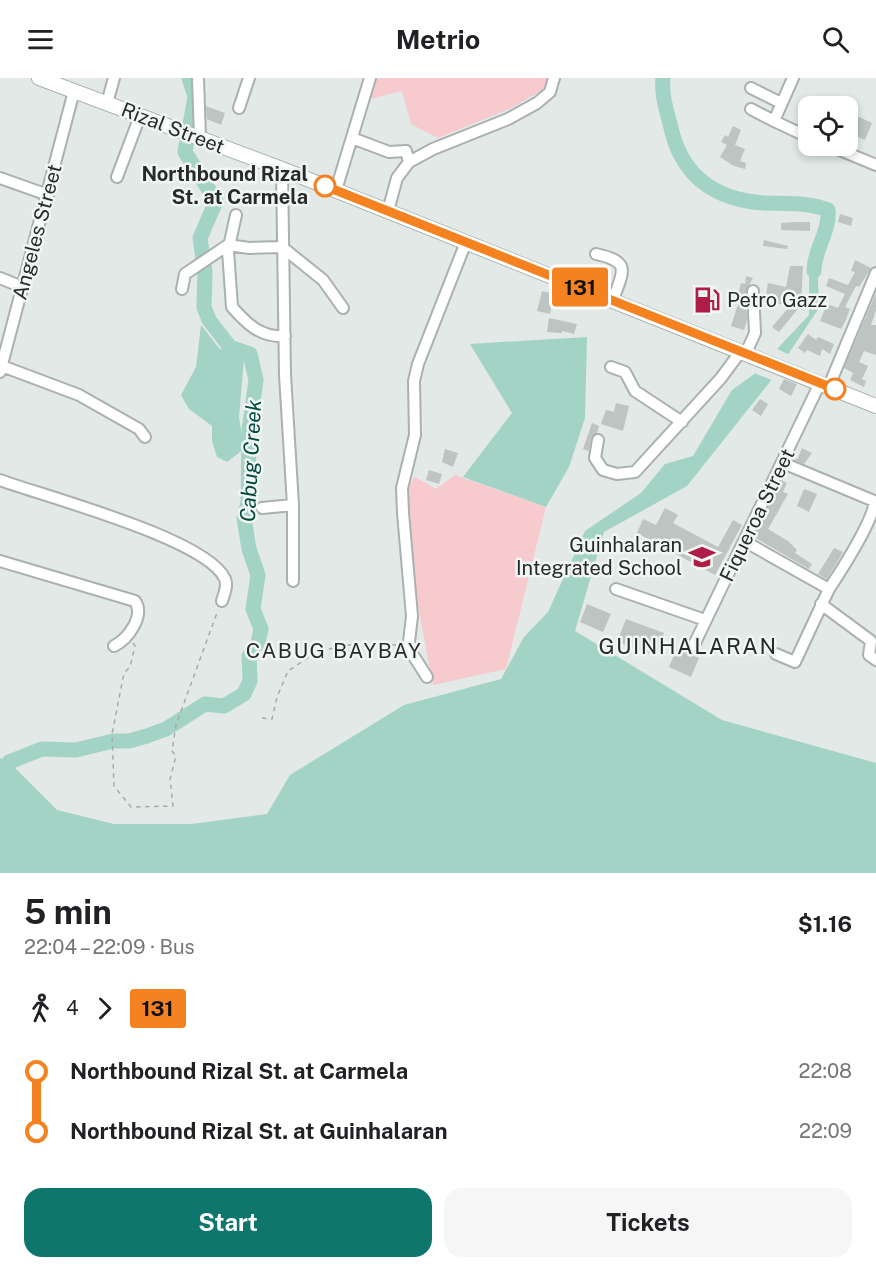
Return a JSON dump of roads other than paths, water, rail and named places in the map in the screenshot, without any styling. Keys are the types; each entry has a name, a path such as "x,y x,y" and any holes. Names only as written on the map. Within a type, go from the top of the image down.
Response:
{"main road":[{"name":"Rizal Street","path":"39,78 336,190 876,406"}],"street":[{"path":"107,103 114,78"},
{"path":"196,136 198,78"},
{"path":"239,108 249,78"},
{"path":"336,190 370,78"},
{"path":"388,211 398,178 409,162 537,103 550,92 554,78"},
{"path":"774,121 781,103 797,79"},
{"path":"751,88 781,103"},
{"name":"Angeles Street","path":"1,369 74,91"},
{"path":"751,109 798,132"},
{"path":"117,177 140,116"},
{"path":"352,138 388,152 406,151 409,162"},
{"path":"854,156 876,165"},
{"path":"282,169 282,247 293,505 293,581"},
{"path":"0,178 48,195"},
{"path":"236,215 228,245 232,307 254,328 264,334 271,337 285,336"},
{"path":"427,677 412,655 409,642 412,616 402,488 415,435 414,381 421,354 465,242"},
{"path":"182,289 185,274 228,245 282,247 323,280 343,308"},
{"path":"596,254 616,260 621,265 622,274 613,300"},
{"name":"Fiqueroa Street","path":"693,647 783,463 825,385 876,273"},
{"path":"0,278 22,287"},
{"path":"598,440 594,453 598,466 610,473 635,472 746,353 756,333 753,291"},
{"path":"610,367 626,372 635,392 682,422"},
{"path":"1,369 79,395 139,429 145,437"},
{"path":"776,654 795,662 821,604 872,513 874,501 783,463"},
{"path":"0,480 75,503 189,547 214,565 225,579 226,586 222,601"},
{"path":"262,508 293,505"},
{"path":"744,541 829,590"},
{"path":"0,561 135,601 138,612 128,637 114,646"},
{"path":"616,590 705,620"},
{"path":"821,604 871,641 869,655 876,660"}],"waterway":[{"name":"Cabug Creek","path":"9,762 42,749 76,750 147,736 166,729 205,704 224,706 244,694 250,681 249,656 258,643 261,629 253,609 258,575 249,549 244,518 248,503 249,430 256,380 250,354 230,347 209,320 204,307 205,272 200,238 216,201 185,152 195,97 189,78"},
{"path":"663,78 665,105 677,148 694,174 705,184 731,197 747,201 805,205 828,210 827,226 816,255 814,271"}],"place":[{"name":"Northbound Rizal St. at Carmela","path":"325,186"},
{"name":"Petro Gazz","path":"707,300"},
{"name":"Guinhalaran Integrated School","path":"702,557"}],"district":[{"name":"GUINHALARAN","path":"688,646"},
{"name":"CABUG BAYBAY","path":"334,651"}]}
